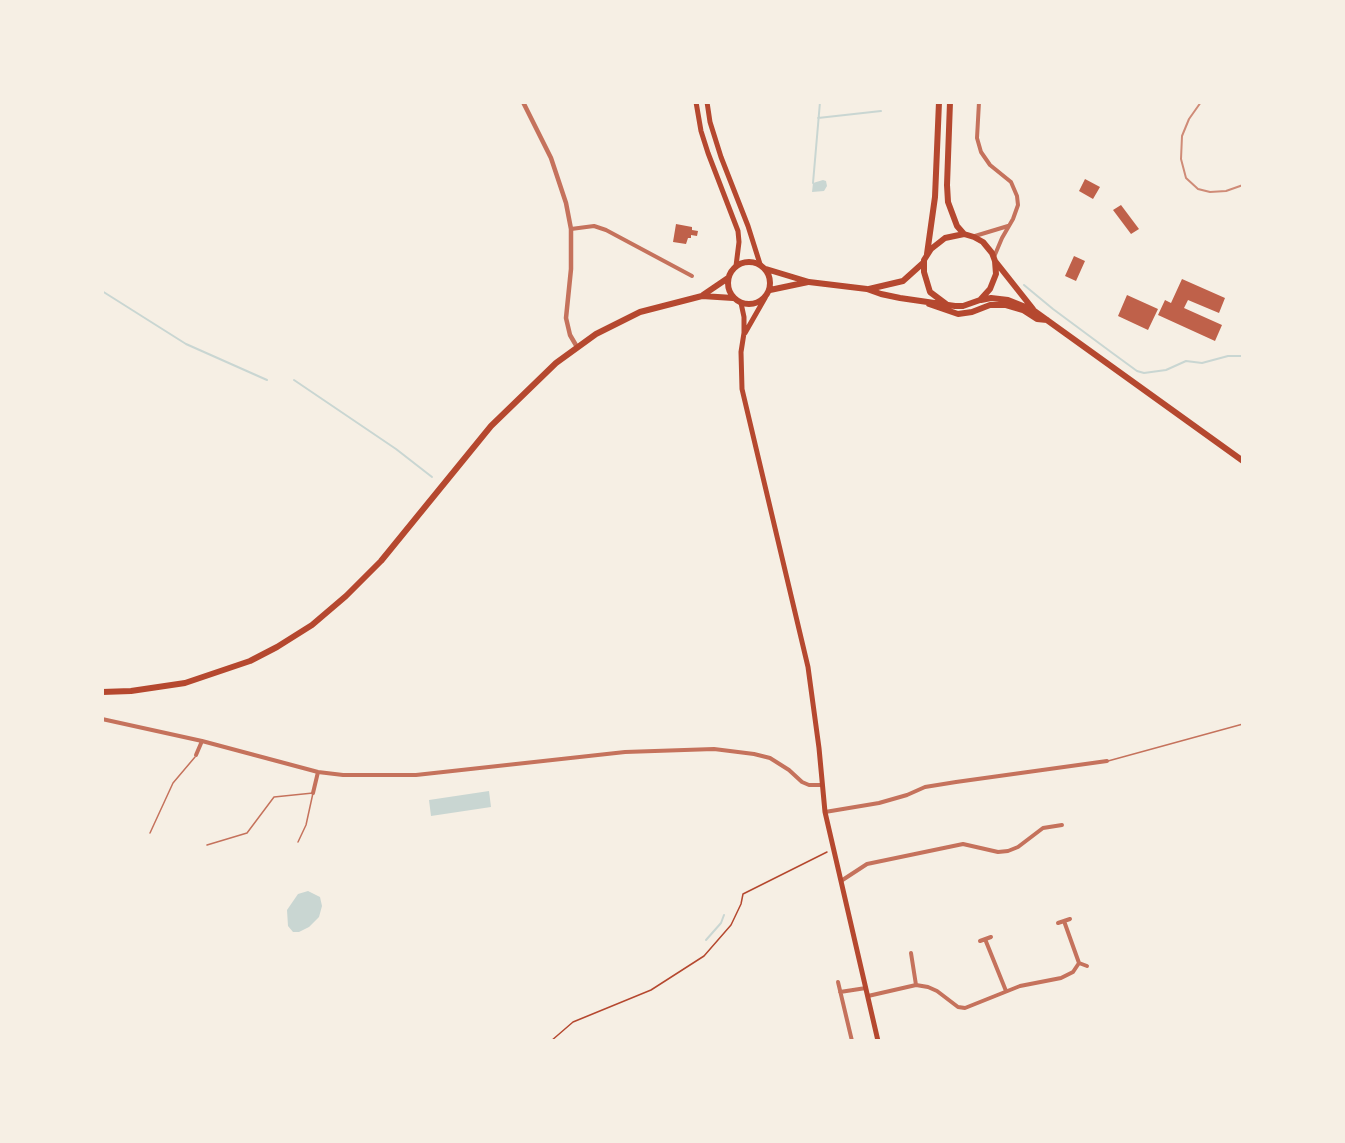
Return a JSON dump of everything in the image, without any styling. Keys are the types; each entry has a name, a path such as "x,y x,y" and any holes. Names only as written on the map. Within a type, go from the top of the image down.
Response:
{"highway":[{"path":"927,255 935,197 939,102"},
{"path":"950,102 948,202 957,226 964,234"},
{"path":"867,289 903,281 923,263 936,244 945,238 964,234 983,242 1033,310"},
{"path":"980,300 990,289 996,274 994,259"},
{"path":"702,296 728,278 736,266 749,262 809,282 867,289 924,302 963,306 991,298 1008,300 1033,310 1243,461"},
{"path":"923,263 930,292 946,304"},
{"path":"102,692 163,687 218,673 250,661 312,625 346,596 381,561 491,426 534,382 577,347 610,326 640,312 702,296 733,298 741,303 755,304 765,298 770,290 771,280 763,267"},
{"path":"728,278 728,286 733,298"},
{"path":"770,290 809,282"},
{"path":"924,302 957,314 972,312 990,305 1006,305 1023,310 1037,319 1048,321"}],"main road":[{"path":"696,102 708,153 738,231 740,242 736,266"},
{"path":"707,102 710,122 721,157 763,267"},
{"path":"744,333 765,298"},
{"path":"741,303 744,317 741,352 742,389 808,667 825,812 878,1041"}],"street":[{"path":"523,102 551,158 566,204 571,229 571,268 566,318 570,335 577,347"},
{"path":"979,102 977,138 981,152 990,165 1011,182 1017,196 1017,211 994,259"},
{"path":"571,229 594,226 606,230 692,276"},
{"path":"974,237 1008,226"},
{"path":"102,718 202,741 318,772 353,775 416,775 625,752 714,750 770,758 802,782 809,785 821,785"},
{"path":"196,755 202,741"},
{"path":"825,812 879,803 925,787 1107,761"},
{"path":"313,793 318,772"},
{"path":"841,881 867,864 963,844 998,852 1008,851 1018,847 1044,828 1062,825"},
{"path":"1058,923 1071,919"},
{"path":"1064,921 1079,963"},
{"path":"992,937 983,940 1006,991"},
{"path":"911,953 916,971 916,985"},
{"path":"1079,963 1088,966"},
{"path":"868,996 916,985 928,987 958,1007 965,1008 977,1005 1006,991 1068,976 1079,963"},
{"path":"838,982 852,1041"},
{"path":"840,992 866,988"}],"lane":[{"path":"1107,761 1243,724"},
{"path":"150,833 173,783 196,755"},
{"path":"207,844 247,832 274,797 313,793 306,825 298,842"}],"path":[{"path":"551,1041 573,1022 651,990 704,956 731,925 743,894 834,849"}],"shaded area":[{"path":"826,181 827,186 824,191 812,192 813,183"},
{"path":"489,791 491,807 431,816 429,800"},
{"path":"308,891 320,897 322,906 319,917 309,927 293,932 288,926 287,910 298,894"}],"building":[{"path":"1085,179 1100,187 1093,199 1079,191"},
{"path":"1121,205 1139,229 1131,234 1113,210"},
{"path":"676,224 692,227 692,230 698,231 697,236 691,235 686,244 673,242"},
{"path":"1074,256 1085,261 1076,281 1065,276"},
{"path":"1182,279 1225,298 1219,313 1188,300 1184,308 1222,325 1215,341 1158,315 1165,300 1171,303"},
{"path":"1127,295 1158,309 1148,330 1118,316"}],"waterway":[{"path":"813,183 820,102"},
{"path":"818,118 881,111"},
{"path":"1024,285 1137,371 1144,373 1166,370 1186,361 1202,363 1228,356 1243,356"},
{"path":"102,291 186,344 267,380"},
{"path":"294,380 396,449 432,477"},
{"path":"706,940 721,923 724,915"}],"railway":[{"path":"1201,102 1189,119 1182,136 1181,159 1186,178 1198,189 1210,192 1226,191 1243,185"}]}
